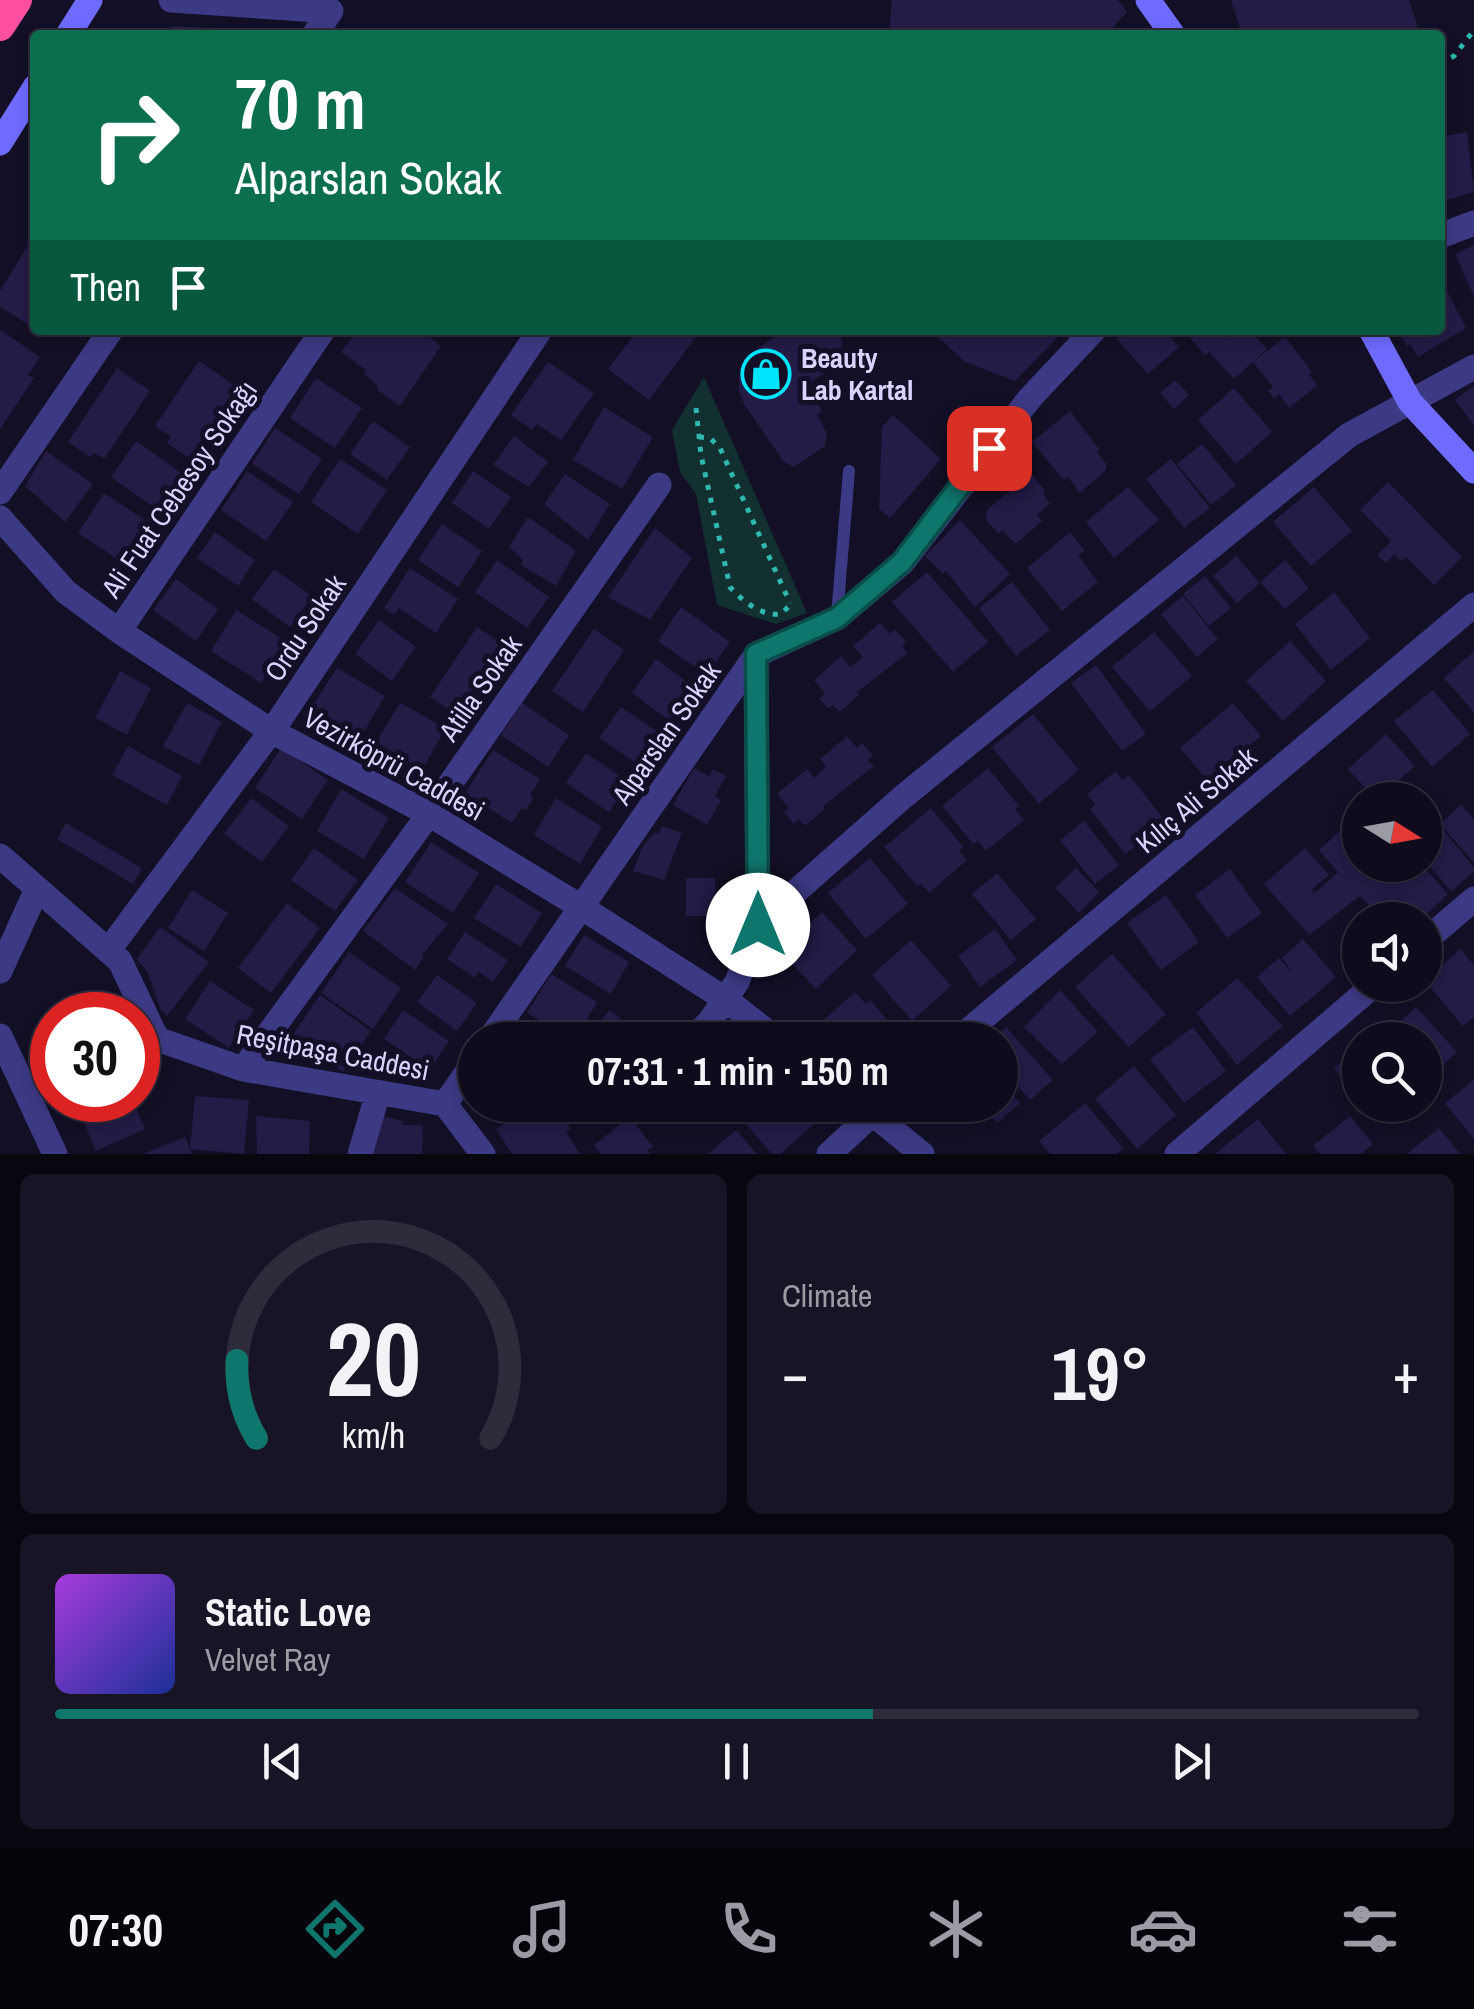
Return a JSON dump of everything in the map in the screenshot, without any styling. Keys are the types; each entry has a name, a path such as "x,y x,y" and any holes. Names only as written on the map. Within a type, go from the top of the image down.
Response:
{"highway":[{"path":"0,26 17,0"}],"street":[{"path":"71,30 90,0"},
{"path":"171,0 331,10 317,30"},
{"path":"1148,0 1169,30"},
{"path":"0,143 30,95"},
{"path":"1445,234 1474,223"},
{"path":"0,492 109,335"},
{"name":"Ali Fuat Cebesoy Sokağı","path":"119,631 320,335"},
{"name":"Ordu Sokak","path":"108,951 271,731 537,335"},
{"name":"Alparslan Sokak","path":"502,1022 756,654 837,618 902,562 1010,423 1089,335"},
{"path":"1373,335 1410,402 1474,470"},
{"path":"758,925 904,796 1349,435 1474,367"},
{"name":"Atilla Sokak","path":"242,1069 429,814 659,486"},
{"name":"Vezirköprü Caddesi","path":"0,518 66,592 119,631 271,731 429,814 725,999 755,1022"},
{"name":"Kılıç Ali Sokak","path":"978,1022 1474,605"},
{"path":"706,1022 736,982 758,925 756,654"},
{"name":"Reşitpaşa Caddesi","path":"0,856 120,961 157,1039 242,1069 445,1104 483,1154"},
{"path":"0,971 37,888"},
{"path":"1442,926 1474,899"},
{"path":"1178,1154 1354,1002"},
{"path":"0,1036 55,1154"},
{"path":"445,1104 458,1085"},
{"path":"360,1154 378,1092"},
{"path":"445,1104 458,1103"},
{"path":"829,1154 860,1122"},
{"path":"888,1122 922,1154"}],"lane":[{"path":"837,618 849,471"}],"path":[{"path":"1445,61 1454,56 1474,30"},
{"path":"696,408 730,587 742,600 770,614 782,614 790,605"},
{"path":"699,437 710,438 720,448 803,634"}],"green space":[{"path":"704,377 807,613 776,624 717,605 696,494 680,472 672,430"}],"building":[{"path":"892,0 1118,0 1127,12 1111,30 889,30"},
{"path":"1231,0 1409,0 1418,30 1240,30"},
{"path":"171,26 264,30 169,30"},
{"path":"1467,132 1474,192 1445,201 1445,136"},
{"path":"30,242 30,325 0,307 0,291"},
{"path":"1474,245 1474,297 1455,254"},
{"path":"1445,287 1466,328 1418,357 1410,344 1407,346 1401,335 1445,335"},
{"path":"0,330 40,357 28,375 34,378 0,429"},
{"path":"354,335 427,335 441,346 400,406 377,390 377,385 364,374 366,370 341,352"},
{"path":"634,335 697,335 649,400 608,369"},
{"path":"776,335 838,335 842,340 841,355 828,365 831,369 812,381 811,393 822,411 817,415 827,434 825,446 794,467 783,461 744,404 739,377 745,358"},
{"path":"935,335 1060,335 1015,381 965,362"},
{"path":"1121,335 1168,335 1179,347 1148,374 1117,339"},
{"path":"1187,335 1254,335 1267,349 1234,379 1209,352 1205,355"},
{"path":"1285,337 1312,372 1309,374 1317,386 1289,408 1279,394 1274,399 1268,391 1273,387 1253,362"},
{"path":"199,361 244,392 195,462 167,443 171,437 155,426"},
{"path":"548,362 594,393 561,440 537,424 532,430 511,415"},
{"path":"117,368 150,391 104,459 95,453 90,457 68,442"},
{"path":"316,378 362,408 335,448 290,418"},
{"path":"1175,380 1189,395 1174,409 1160,393"},
{"path":"1474,386 1474,425 1455,400"},
{"path":"1234,388 1272,432 1236,464 1198,420"},
{"path":"604,407 653,437 622,489 573,460"},
{"path":"1070,411 1106,464 1106,470 1080,493 1032,442"},
{"path":"893,415 941,459 890,518 879,509 882,427"},
{"path":"373,421 410,447 387,480 350,454"},
{"path":"275,428 322,459 299,494 252,464"},
{"path":"514,436 548,462 529,487 493,465"},
{"path":"136,441 187,477 162,513 111,477"},
{"path":"1202,444 1236,485 1211,505 1177,464"},
{"path":"46,451 93,484 65,522 25,486"},
{"path":"340,459 387,490 358,534 311,502"},
{"path":"1171,459 1210,508 1184,528 1146,479"},
{"path":"247,471 293,502 266,541 221,510"},
{"path":"473,471 511,497 489,529 452,503"},
{"path":"1030,473 1045,490 1050,504 1037,515 1042,521 1016,544 986,520 987,510"},
{"path":"565,474 610,504 588,540 544,504"},
{"path":"1388,482 1462,557 1434,585 1406,557 1401,561 1394,554 1386,563 1377,555 1391,541 1360,510"},
{"path":"1128,487 1159,520 1114,558 1086,522"},
{"path":"1314,487 1352,531 1311,566 1273,522"},
{"path":"104,493 151,524 125,564 78,533"},
{"path":"528,517 576,551 556,586 521,565 523,560 509,547"},
{"path":"960,520 1010,574 975,607 946,571 942,573 925,556"},
{"path":"442,524 482,551 458,587 418,560"},
{"path":"655,528 692,558 650,620 608,597"},
{"path":"215,532 255,560 238,586 197,558"},
{"path":"1070,532 1085,551 1078,555 1098,582 1062,611 1027,568"},
{"path":"1236,556 1260,583 1237,603 1213,576"},
{"path":"497,560 549,597 527,628 475,592"},
{"path":"1285,560 1309,588 1285,609 1260,582"},
{"path":"410,568 458,599 436,633 399,608 394,615 384,608"},
{"path":"274,569 312,596 290,627 252,599"},
{"path":"927,572 988,642 953,672 892,602"},
{"path":"1205,576 1231,608 1209,626 1183,594"},
{"path":"176,579 218,609 196,641 153,610"},
{"path":"1012,582 1050,630 1016,656 979,608"},
{"path":"1334,592 1370,638 1331,670 1295,624"},
{"path":"1183,596 1218,639 1197,657 1161,614"},
{"path":"681,607 730,642 706,675 658,641"},
{"path":"236,610 287,642 261,683 211,651"},
{"path":"379,620 416,647 392,681 355,654"},
{"path":"880,623 890,634 895,629 906,642 902,646 908,653 857,692 859,695 840,712 833,705 828,709 819,698 825,694 814,680 841,656 850,667 863,657 853,646"},
{"path":"477,627 507,647 460,717 430,697"},
{"path":"594,629 624,650 583,712 552,691"},
{"path":"1154,632 1192,676 1150,711 1112,667"},
{"path":"1290,641 1326,681 1283,721 1246,681"},
{"path":"1474,651 1474,712 1444,678"},
{"path":"656,659 698,690 674,724 632,693"},
{"path":"1096,665 1146,734 1122,751 1071,683"},
{"path":"337,668 385,696 358,742 308,713"},
{"path":"120,671 151,688 127,735 95,718"},
{"path":"1433,690 1470,734 1432,767 1394,721"},
{"path":"187,703 222,722 199,765 163,746"},
{"path":"400,703 446,728 422,770 376,742"},
{"path":"522,703 569,735 548,767 501,735"},
{"path":"1233,703 1261,736 1208,781 1180,748"},
{"path":"621,707 664,736 642,767 599,738"},
{"path":"1033,714 1079,770 1039,804 992,747"},
{"path":"1386,734 1415,766 1397,782 1360,782 1348,769"},
{"path":"847,736 857,748 862,743 873,755 868,760 874,766 823,806 825,809 805,826 799,819 794,824 784,812 789,808 777,794 807,769 814,778 826,767 820,759"},
{"path":"128,746 182,776 167,805 112,775"},
{"path":"281,748 328,780 302,819 255,788"},
{"path":"493,750 540,779 526,810 522,808 512,823 465,793"},
{"path":"586,753 629,782 609,812 566,783"},
{"path":"694,768 709,776 713,769 726,776 715,796 721,800 707,825 673,805"},
{"path":"988,768 1019,806 1015,809 1024,820 986,851 978,841 973,844 942,806"},
{"path":"1116,771 1123,780 1129,775 1166,822 1125,854 1090,809 1095,805 1087,794"},
{"path":"341,789 389,818 364,859 317,831"},
{"path":"251,798 289,826 262,862 224,834"},
{"path":"556,798 602,827 580,864 534,835"},
{"path":"1461,805 1474,819 1474,863 1442,826"},
{"path":"931,808 963,847 959,851 967,860 929,893 920,883 917,886 884,847"},
{"path":"1084,821 1119,865 1095,884 1060,840"},
{"path":"66,823 142,868 133,884 57,839"},
{"path":"662,826 682,833 664,880 633,871 643,846 654,833 660,833"},
{"path":"1342,829 1342,882 1437,882 1448,894 1439,902 1366,902 1360,896 1352,902 1342,902 1342,910 1309,935 1264,884 1305,848 1329,875 1312,889 1315,893 1338,872 1319,850"},
{"path":"1442,829 1474,867 1474,872 1451,891 1442,881"},
{"path":"431,842 479,873 453,913 405,882"},
{"path":"314,848 358,880 335,911 291,880"},
{"path":"870,858 908,904 866,939 828,893"},
{"path":"1076,868 1099,892 1079,913 1055,888"},
{"path":"1230,869 1262,913 1227,938 1195,895"},
{"path":"997,873 1036,919 1011,940 972,894"},
{"path":"686,878 715,878 715,916 686,916"},
{"path":"496,884 542,913 521,947 474,918"},
{"path":"395,888 448,924 422,955 415,970 363,931"},
{"path":"192,890 228,913 204,951 168,928"},
{"path":"1166,895 1199,942 1161,970 1127,923"},
{"path":"287,903 320,928 271,993 238,968"},
{"path":"822,912 857,950 816,989 780,951"},
{"path":"160,927 209,962 167,1016 160,1008 160,992 154,992 148,973 137,959"},
{"path":"995,929 1017,960 980,987 958,956"},
{"path":"465,932 508,960 493,982 479,972 475,978 447,959"},
{"path":"584,935 629,962 611,994 565,966"},
{"path":"1303,939 1336,977 1290,1016 1257,977 1279,958 1295,976 1282,958"},
{"path":"911,940 951,986 912,1021 872,975"},
{"path":"1460,949 1474,965 1474,1017 1463,1026 1442,1001 1442,965"},
{"path":"349,952 401,988 373,1029 321,993"},
{"path":"1112,954 1166,1014 1129,1047 1075,987"},
{"path":"551,974 597,1002 585,1022 543,1022 527,1013"},
{"path":"437,975 477,1003 463,1022 458,1022 457,1031 417,1002"},
{"path":"1237,978 1283,1026 1237,1065 1196,1013"},
{"path":"210,981 254,1010 229,1048 185,1019"},
{"path":"1060,990 1098,1032 1062,1064 1024,1027"},
{"path":"855,992 866,1004 870,1000 889,1022 821,1022"},
{"path":"320,995 371,1031 343,1072 292,1036"},
{"path":"1416,1007 1430,1022 1400,1022"},
{"path":"403,1010 449,1041 430,1070 384,1039"},
{"path":"609,1010 625,1022 600,1022"},
{"path":"1193,1027 1226,1071 1184,1103 1150,1059"},
{"path":"1442,1036 1457,1052 1442,1066"},
{"path":"1018,1041 1053,1080 1030,1100 1018,1086"},
{"path":"1342,1062 1342,1078 1334,1068"},
{"path":"1134,1066 1176,1115 1137,1149 1095,1099"},
{"path":"1474,1080 1474,1139 1445,1103"},
{"path":"195,1096 249,1100 244,1154 190,1149"},
{"path":"1085,1103 1123,1148 1116,1154 1050,1154 1039,1141"},
{"path":"378,1115 403,1121 402,1125 423,1125 422,1154 370,1154"},
{"path":"256,1116 310,1121 309,1154 257,1154"},
{"path":"1258,1119 1286,1154 1215,1154"},
{"path":"142,1122 145,1129 96,1151 84,1123"},
{"path":"507,1122 567,1122 571,1129 566,1132 580,1154 512,1154 496,1129"},
{"path":"624,1122 634,1122 653,1147 647,1150 650,1154 601,1154 594,1145"},
{"path":"744,1122 816,1122 780,1154 772,1154"},
{"path":"1343,1122 1355,1122 1373,1144 1361,1154 1320,1154 1313,1146"},
{"path":"1439,1128 1460,1154 1407,1154"},
{"path":"736,1130 757,1154 708,1154"},
{"path":"185,1137 192,1154 143,1154"}],"place":[{"name":"Beauty Lab Kartal","path":"766,374"}],"route":[{"path":"758,925 756,654 837,618 902,562 989,448"}]}
